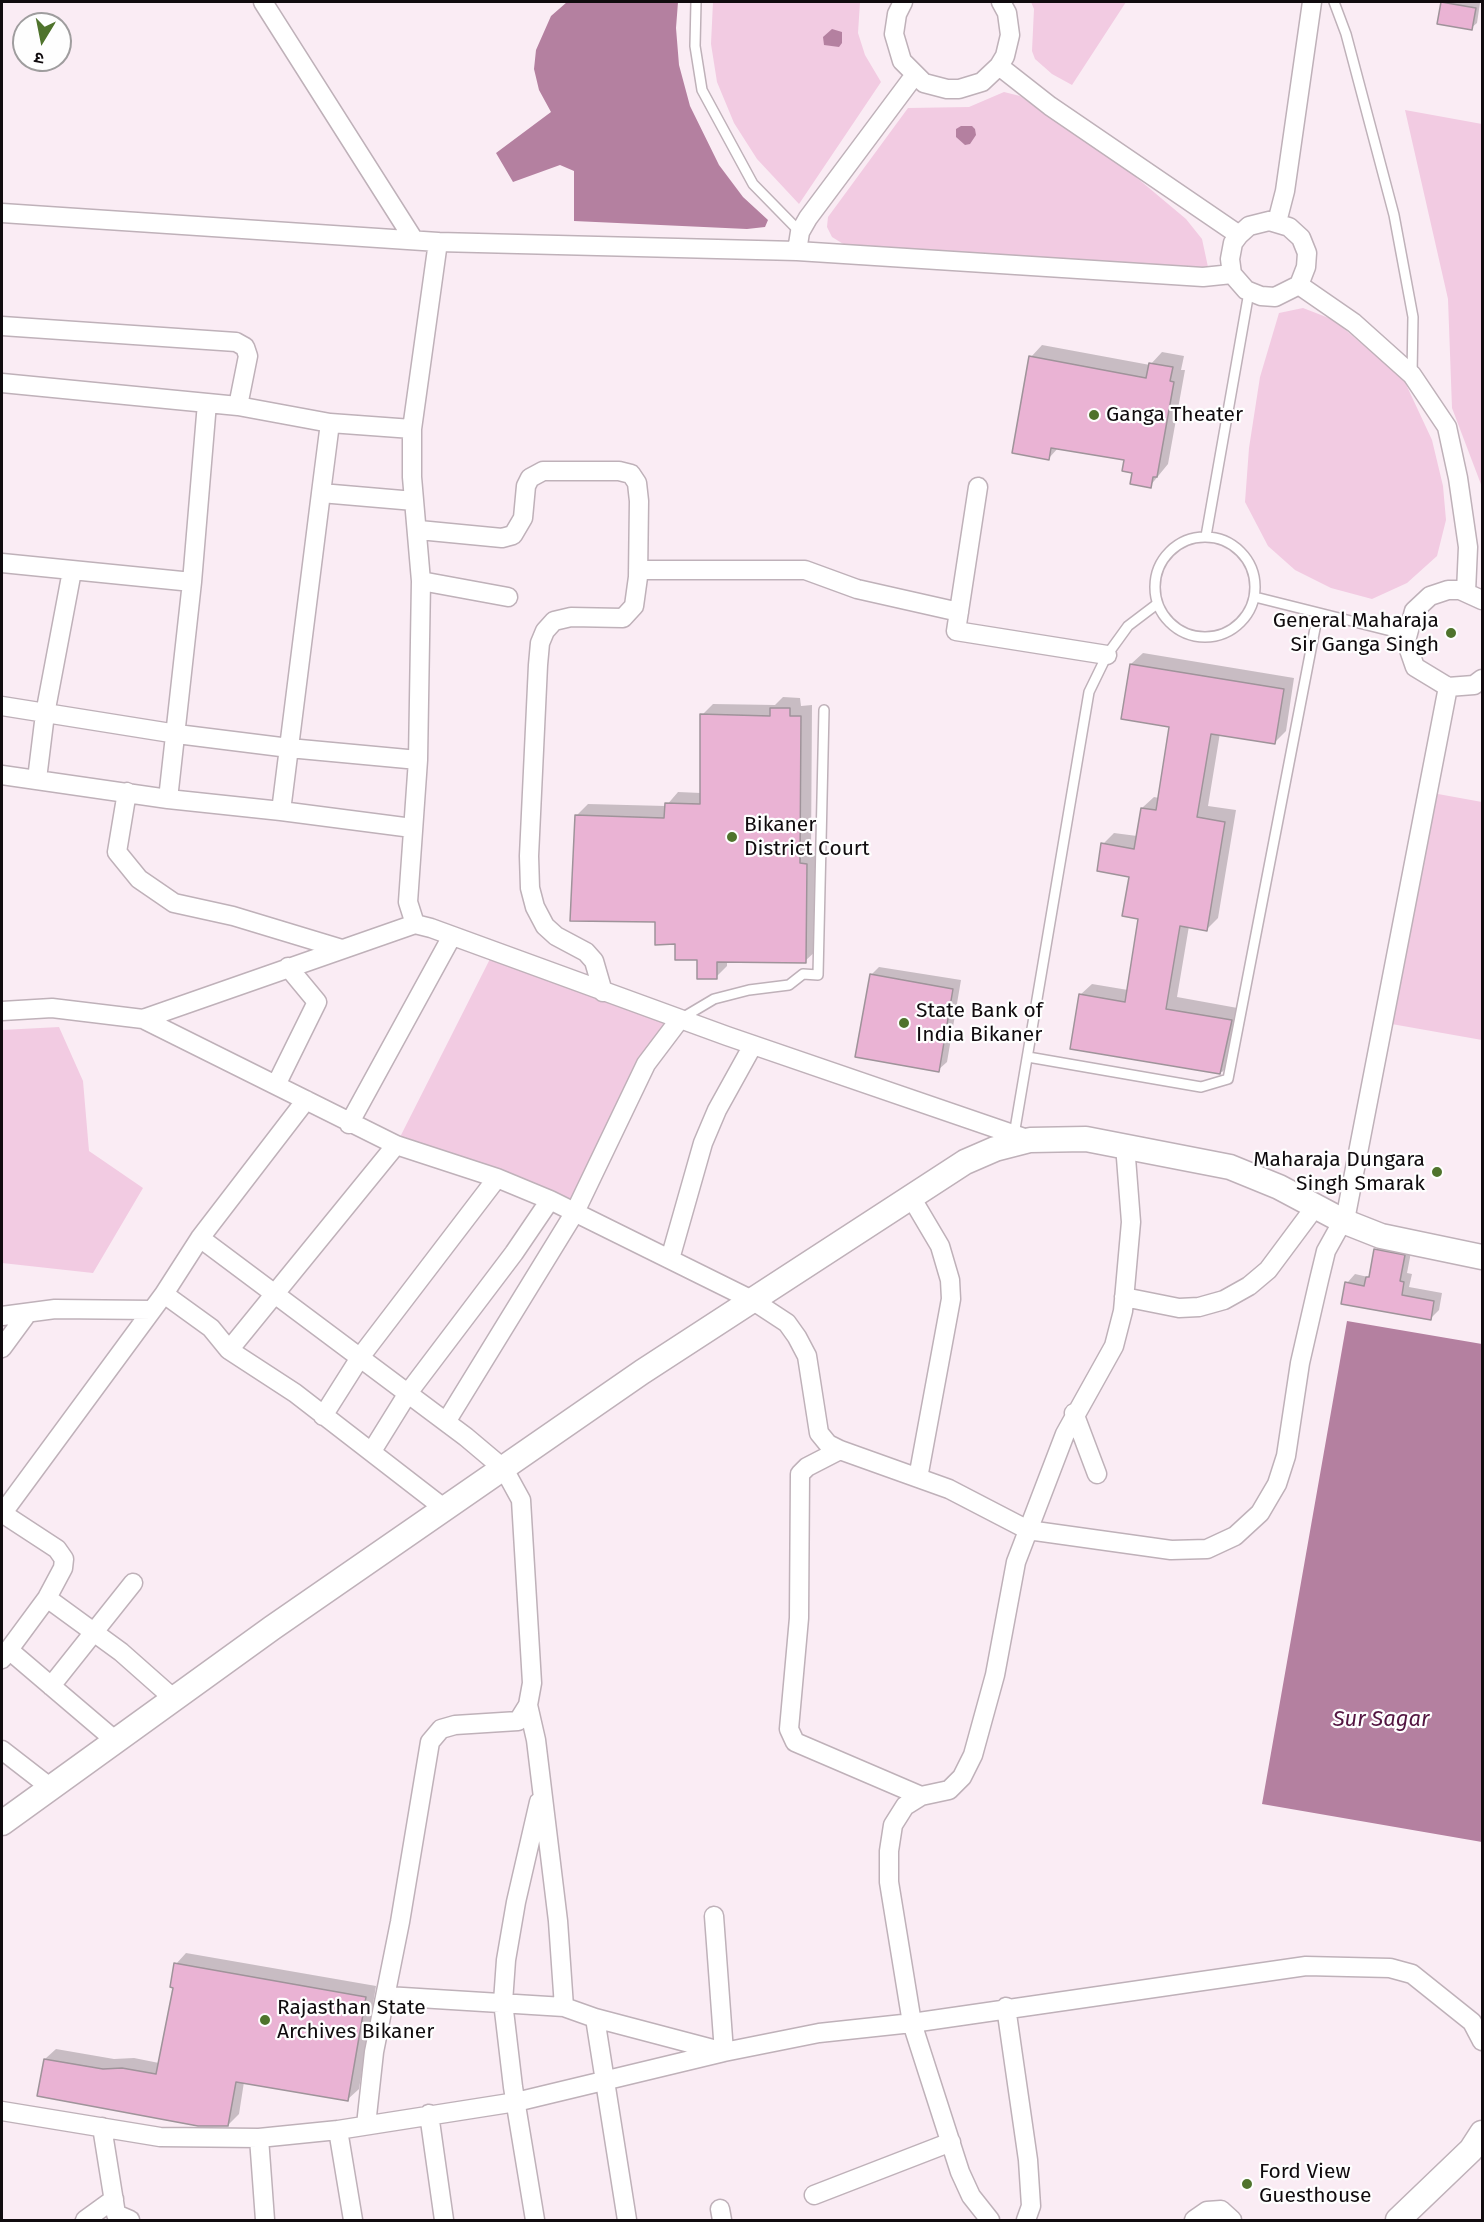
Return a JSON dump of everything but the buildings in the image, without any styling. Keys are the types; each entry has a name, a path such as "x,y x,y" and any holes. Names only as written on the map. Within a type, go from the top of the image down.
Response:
{"street":[{"path":"263,2 414,240"},
{"path":"903,2 894,24 895,43 902,61 914,76 935,87 959,89 982,82 999,66 1005,56 1010,35 1007,13 1001,2"},
{"path":"1276,222 1285,191 1312,2"},
{"path":"999,66 1050,106 1239,235"},
{"path":"797,250 800,232 808,218 914,76"},
{"path":"2,213 438,242 797,250 1203,277 1232,274"},
{"path":"1259,222 1276,222 1289,226 1301,238 1306,253 1306,267 1299,285 1275,297 1249,292 1232,274 1230,259 1233,243 1239,235 1259,222"},
{"path":"415,924 408,902 418,760 421,581 419,530 414,501 412,429 438,242"},
{"path":"1299,285 1354,322 1412,375 1447,427 1458,478 1474,596 1448,590 1430,596 1414,611 1406,641 1414,667 1448,687 1474,684 1482,679"},
{"path":"2,326 236,342 245,347 248,356 238,406"},
{"path":"2,383 238,406 330,423 412,429"},
{"path":"168,799 177,734 192,582 207,403"},
{"path":"281,811 330,423"},
{"path":"419,530 502,538 513,535 520,527 526,486 530,478 543,471 619,471 631,474 637,483 639,501 637,594 630,613 623,618 571,617 554,621 545,631 540,643 529,856 531,888 535,907 545,926 556,936 586,952 594,961 603,992"},
{"path":"978,487 956,631 1107,655"},
{"path":"321,494 414,501"},
{"path":"2,563 192,582"},
{"path":"638,570 805,570 858,589 959,612"},
{"path":"37,779 45,714 72,571"},
{"path":"421,581 508,597"},
{"path":"2,1011 52,1008 143,1019 306,1100 349,1124 396,1145 497,1178 550,1200 753,1300 787,1323 797,1337 807,1356 819,1433 828,1444 840,1450 949,1489 1028,1530 1171,1550 1207,1549 1234,1536 1260,1513 1277,1484 1286,1456 1300,1363 1326,1251 1343,1221 1448,687"},
{"path":"2,706 177,734 289,748 418,760"},
{"path":"2,775 168,799 412,828"},
{"path":"127,792 117,852 139,879 174,903 233,916 342,949"},
{"path":"143,1019 415,924 1022,1138 1086,1139 1230,1167 1343,1221 1381,1236 1482,1257"},
{"path":"349,1124 452,936"},
{"path":"276,1085 317,1002 288,967"},
{"path":"446,1422 575,1212 646,1064 680,1019"},
{"path":"670,1259 703,1143 717,1110 753,1045"},
{"path":"117,1742 51,1686 5,1654 47,1598 63,1568 64,1559 57,1549 2,1513 164,1294 200,1238 306,1100"},
{"path":"2,1823 117,1742 173,1698 642,1372 965,1162 1022,1138"},
{"path":"229,1350 396,1145"},
{"path":"990,2220 971,2196 912,2023 889,1882 889,1851 893,1824 905,1806 921,1796 949,1790 962,1777 973,1755 995,1675 1016,1562 1074,1413 1104,1367 1114,1346 1124,1297 1131,1222 1125,1145"},
{"path":"323,1416 361,1356 497,1178"},
{"path":"911,1197 940,1246 950,1280 951,1299 918,1478"},
{"path":"372,1451 408,1393 514,1253 550,1200"},
{"path":"1124,1297 1179,1308 1199,1307 1224,1300 1249,1286 1268,1269 1315,1207"},
{"path":"200,1238 361,1356 504,1469 522,1500 532,1674 528,1705 536,1740 558,1921 564,2007"},
{"path":"164,1294 211,1328 229,1350 295,1393 445,1509"},
{"path":"2,1316 55,1309 152,1310"},
{"path":"2,1348 27,1314"},
{"path":"1074,1413 1097,1474"},
{"path":"840,1450 807,1467 800,1474 799,1618 789,1730 795,1742 921,1796"},
{"path":"51,1686 133,1583"},
{"path":"47,1598 94,1632 173,1698"},
{"path":"366,2125 374,2052 387,1996 430,1742 441,1729 455,1725 518,1721 528,1705"},
{"path":"2,1750 51,1788"},
{"path":"536,2220 516,2102 503,2002 506,1959 516,1902 542,1788"},
{"path":"714,1916 724,2052"},
{"path":"2,2111 160,2137 259,2138 338,2130 516,2102 724,2052 819,2033 912,2023 1006,2007 1306,1966 1363,1965 1390,1968 1412,1974 1472,2022 1482,2041"},
{"path":"387,1996 564,2007 595,2018 724,2052"},
{"path":"1006,2007 1028,2160 1031,2206 1026,2220"},
{"path":"595,2018 627,2220"},
{"path":"429,2114 444,2220"},
{"path":"102,2127 116,2214 130,2220"},
{"path":"338,2130 353,2220"},
{"path":"1398,2220 1470,2150 1482,2133"},
{"path":"259,2138 265,2220"},
{"path":"814,2195 951,2142"},
{"path":"85,2220 114,2199"},
{"path":"1194,2220 1207,2211 1221,2210 1232,2220"}],"lane":[{"path":"696,2 695,46 702,90 753,184 800,232"},
{"path":"1334,2 1346,34 1394,215 1413,317 1412,375"},
{"path":"1206,536 1249,292"},
{"path":"1206,536 1223,539 1239,549 1256,580 1255,597 1249,613 1239,625 1224,634 1209,638 1192,636 1177,629 1165,618 1157,604 1154,588 1156,572 1163,557 1175,546 1189,538 1206,536"},
{"path":"1255,597 1407,635"},
{"path":"1022,1138 1028,1057 1089,692 1107,655 1128,626 1157,604"},
{"path":"1028,1057 1202,1088 1228,1079 1318,613"},
{"path":"680,1019 714,999 749,990 789,985 802,974 819,975 824,710"}],"shaded area":[{"path":"713,2 860,2 858,33 865,55 881,82 799,204 757,159 734,123 717,82 711,44"},
{"path":"1031,2 1126,2 1072,85 1052,74 1035,59 1032,51 1034,9"},
{"path":"1004,92 1020,96 1124,167 1186,219 1202,239 1208,267 1205,269 845,245 832,237 827,227 828,217 908,108 969,107"},
{"path":"1405,110 1482,124 1482,487 1452,408 1448,299"},
{"path":"1303,308 1334,320 1404,380 1432,440 1443,486 1446,520 1437,556 1407,583 1372,599 1331,588 1295,570 1268,546 1245,502 1249,448 1260,377 1279,313"},
{"path":"1427,792 1482,802 1482,1040 1386,1023"},
{"path":"494,951 680,1019 575,1212 396,1145"},
{"path":"59,1027 83,1081 89,1151 143,1188 93,1273 2,1263 2,1030"}],"water":[{"path":"567,2 678,2 676,28 679,65 690,106 719,165 743,197 768,220 765,227 747,229 574,221 574,171 560,165 513,182 496,153 551,112 539,90 534,69 536,50 551,16"},
{"path":"832,29 842,32 842,43 839,47 824,45 823,37"},
{"path":"961,126 972,126 975,129 976,135 970,144 965,145 956,137 956,129"},
{"name":"Sur Sagar","path":"1347,1321 1482,1344 1482,1842 1262,1804"}],"place":[{"name":"Ganga Theater","path":"1094,415"},
{"name":"General Maharaja Sir Ganga Singh","path":"1451,633"},
{"name":"Bikaner District Court","path":"732,837"},
{"name":"State Bank of India Bikaner","path":"904,1023"},
{"name":"Maharaja Dungara Singh Smarak","path":"1437,1172"},
{"name":"Rajasthan State Archives Bikaner","path":"265,2020"},
{"name":"Ford View Guesthouse","path":"1247,2184"}]}
